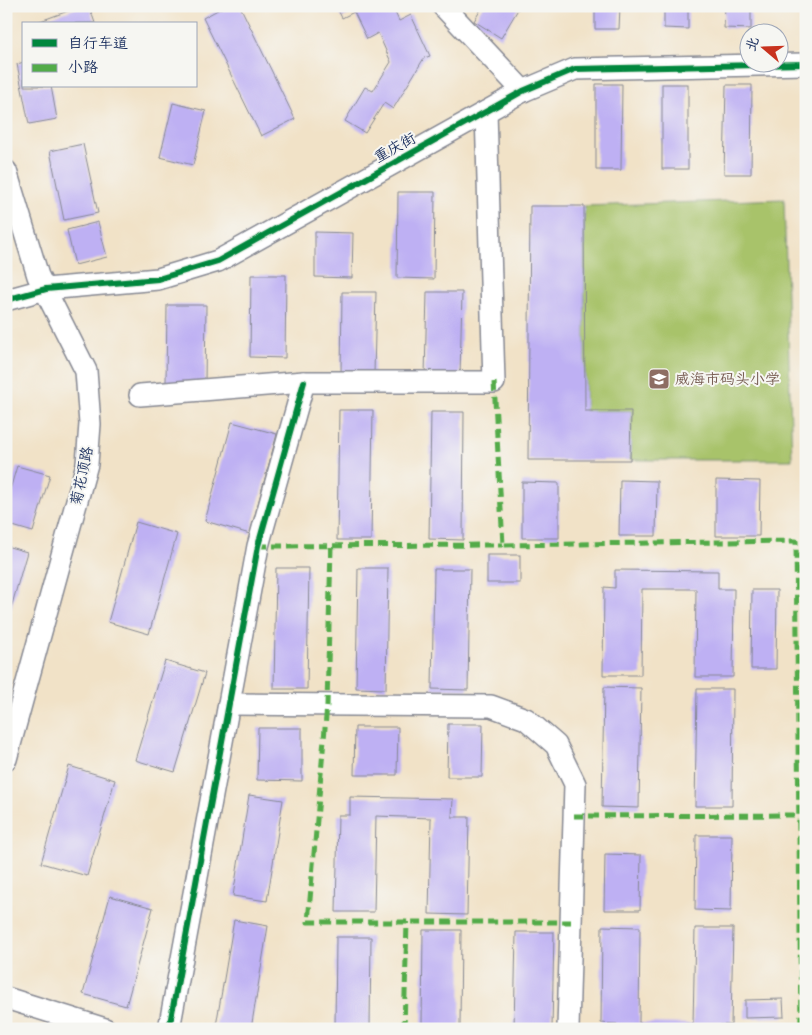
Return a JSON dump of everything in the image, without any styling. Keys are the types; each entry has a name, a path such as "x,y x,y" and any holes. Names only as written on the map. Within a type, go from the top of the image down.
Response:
{"street":[{"path":"443,6 523,91"},
{"name":"重庆街","path":"6,300 46,289 158,280 218,261 523,91 575,69 806,64"},
{"path":"140,395 304,382 494,382 486,112"},
{"name":"菊花顶路","path":"6,170 38,276 86,370 90,424 87,464 6,759"},
{"path":"169,1029 258,546 304,382"},
{"path":"229,704 491,706 526,719 556,745 575,784 568,1029"},
{"path":"6,998 105,1029"}],"green space":[{"name":"威海市码头小学","path":"784,199 792,460 630,460 631,411 585,411 584,206"}],"building":[{"path":"82,6 89,6 95,22 38,22"},
{"path":"225,6 240,6 295,119 261,136 203,18"},
{"path":"336,6 392,6 399,21 411,15 430,56 424,58 393,109 384,103 365,133 345,121 365,87 373,91 391,62 378,33 367,39 354,12 342,18"},
{"path":"483,6 520,6 501,38 474,21"},
{"path":"595,6 620,6 619,29 595,29"},
{"path":"664,6 688,6 688,29 664,28"},
{"path":"725,6 751,6 751,22 740,22 740,29 724,28"},
{"path":"22,63 22,88 51,88 57,119 29,124 17,64"},
{"path":"596,84 622,84 621,170 596,170"},
{"path":"662,84 688,84 688,169 662,169"},
{"path":"726,85 752,85 751,174 724,174"},
{"path":"173,103 206,111 193,165 160,157"},
{"path":"83,144 98,213 64,220 50,151"},
{"path":"398,192 435,192 434,279 397,278"},
{"path":"530,206 584,206 585,411 631,411 630,460 528,460"},
{"path":"98,222 107,257 75,265 67,230"},
{"path":"315,232 353,233 352,278 315,277"},
{"path":"251,275 286,275 285,358 250,357"},
{"path":"342,292 376,292 374,374 341,374"},
{"path":"427,292 462,292 460,376 425,375"},
{"path":"167,305 206,305 205,383 166,383"},
{"path":"339,410 373,410 371,540 337,540"},
{"path":"431,412 464,412 463,540 429,539"},
{"path":"232,422 277,434 250,534 205,521"},
{"path":"17,466 50,475 33,532 6,524 6,503"},
{"path":"620,480 657,481 656,536 619,536"},
{"path":"716,480 760,481 759,536 716,536"},
{"path":"522,482 559,483 559,538 522,538"},
{"path":"136,522 177,534 149,634 108,622"},
{"path":"6,546 27,552 7,622 6,622"},
{"path":"487,555 520,555 520,583 487,583"},
{"path":"276,568 309,568 307,689 274,689"},
{"path":"358,568 388,568 386,689 356,688"},
{"path":"434,569 470,569 468,690 432,689"},
{"path":"615,570 718,571 718,589 734,589 733,677 695,677 696,589 642,589 641,675 603,675 604,587 615,588"},
{"path":"752,590 777,590 776,669 751,669"},
{"path":"165,661 205,673 175,772 135,760"},
{"path":"604,687 641,688 639,808 602,807"},
{"path":"697,689 733,689 732,806 695,806"},
{"path":"448,724 483,724 482,777 447,777"},
{"path":"355,727 398,727 397,775 354,775"},
{"path":"258,728 302,728 302,781 257,780"},
{"path":"69,766 115,780 87,876 41,863"},
{"path":"249,795 283,800 267,901 233,896"},
{"path":"350,797 453,799 452,817 469,817 467,915 429,914 431,818 376,816 374,912 336,912 338,815 350,815"},
{"path":"696,835 732,835 731,911 695,910"},
{"path":"605,854 641,855 640,910 604,910"},
{"path":"110,896 153,908 126,1006 83,994"},
{"path":"234,920 268,926 251,1029 216,1026"},
{"path":"602,926 640,927 639,1023 693,1024 695,928 733,928 731,1025 720,1025 720,1029 617,1029 617,1024 601,1023"},
{"path":"423,930 461,930 460,1027 482,1027 482,1029 422,1027"},
{"path":"516,932 554,932 552,1029 514,1029"},
{"path":"336,937 371,937 370,1029 335,1029"},
{"path":"783,999 784,1017 745,1018 745,1000"}],"marked path":[{"path":"494,382 503,545 796,541 801,1029"},
{"path":"258,546 503,545"},
{"path":"331,547 327,705 308,922 571,922"},
{"path":"574,816 799,815"},
{"path":"404,1029 407,922"}],"cycle path":[{"path":"6,300 46,289 158,279 218,261 523,91 575,69 806,64"},
{"path":"169,1029 258,546 304,382"}],"place":[{"name":"威海市码头小学","path":"659,379"}]}
